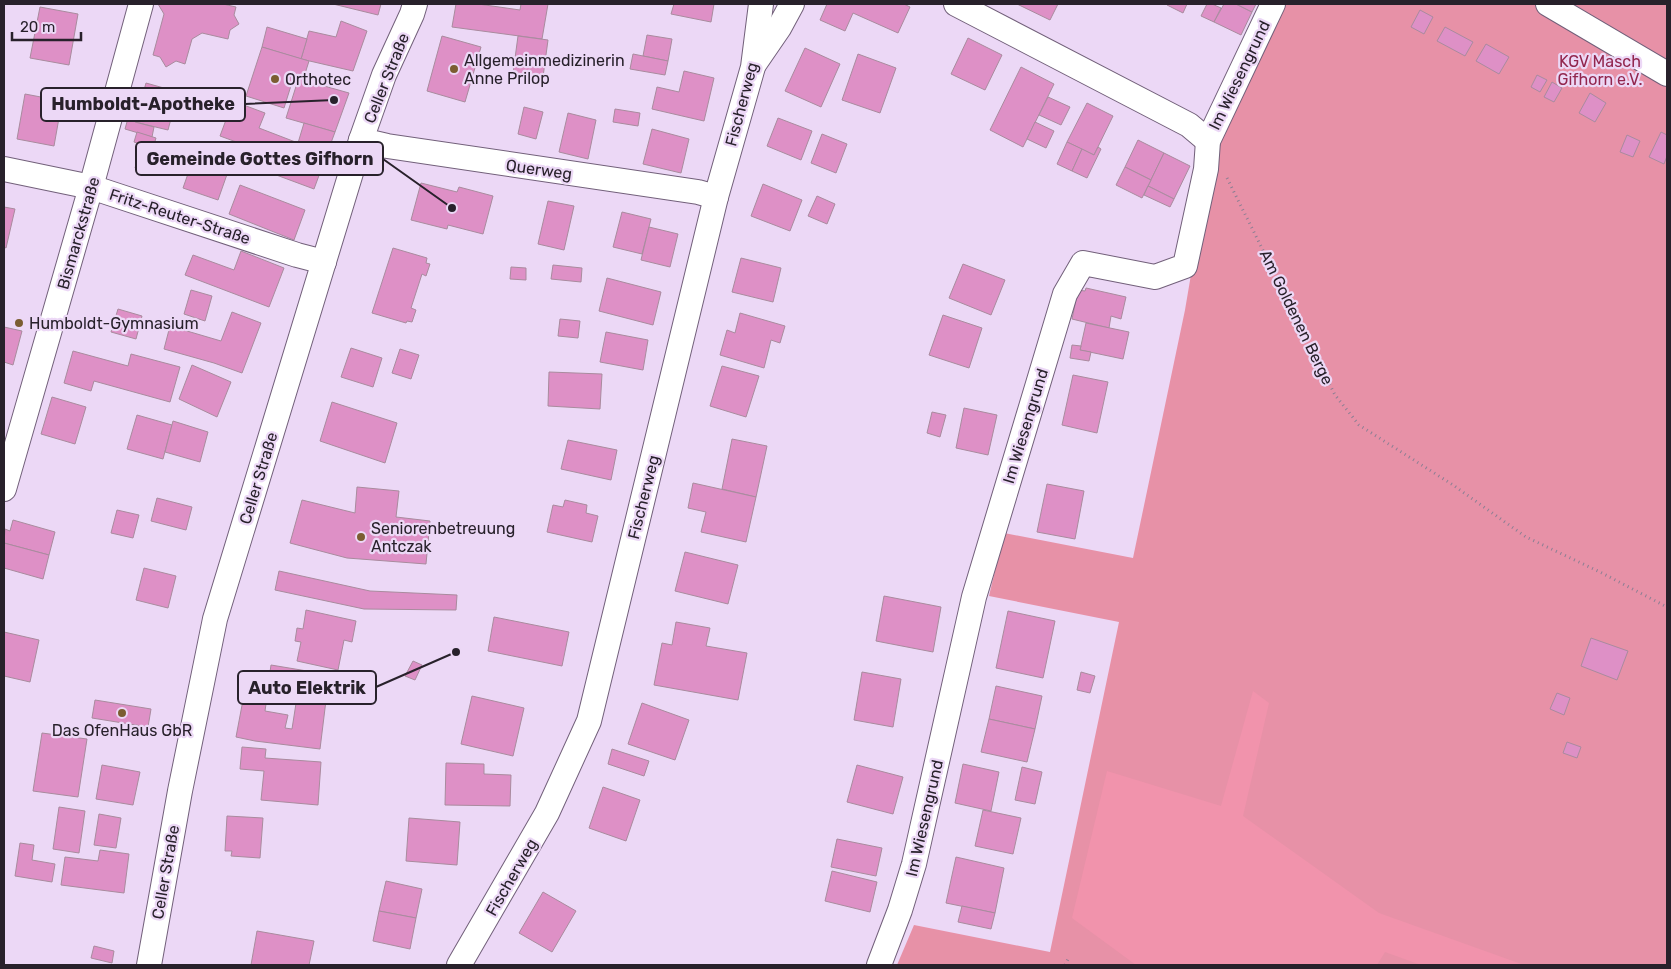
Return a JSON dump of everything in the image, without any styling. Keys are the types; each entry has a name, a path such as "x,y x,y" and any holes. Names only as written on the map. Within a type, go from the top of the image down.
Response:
{"street":[{"name":"Bismarckstraße","path":"4,490 91,187 141,4"},
{"name":"Celler Straße","path":"149,965 180,792 215,620 362,140 384,75 415,4"},
{"name":"Fischerweg","path":"459,965 547,813 589,721 716,197 753,67 761,4"},
{"path":"753,67 779,28 792,4"},
{"path":"956,4 1189,124 1208,141"},
{"name":"Im Wiesengrund","path":"879,965 900,910 914,864 974,597 1065,294 1083,263 1155,277 1185,266 1206,169 1208,141 1273,4"},
{"path":"1548,4 1667,74"},
{"name":"Querweg","path":"362,140 387,146 698,192 716,197"},
{"name":"Fritz-Reuter-Straße","path":"4,169 91,187 324,262"}],"path":[{"name":"Am Goldenen Berge","path":"1225,174 1335,395 1359,425 1452,484 1526,537 1600,572 1667,607"},
{"path":"1065,965 1069,957"}],"green space":[{"name":"KGV Masch Gifhorn e.V.","path":"1277,4 1667,4 1667,965 897,965 914,925 1050,952 1119,622 989,596 1004,533 1133,558 1185,310 1215,133"}],"shaded area":[{"path":"1253,691 1269,703 1243,816 1379,913 1524,965 1421,965 1385,952 1377,965 1136,965 1072,918 1107,771 1221,806"}],"building":[{"path":"158,4 223,4 236,7 234,15 239,24 230,30 228,39 202,33 192,39 185,64 176,61 166,67 160,57 153,55 164,14"},
{"path":"333,4 381,4 378,15"},
{"path":"456,4 478,4 520,10 521,4 548,4 542,39 452,27"},
{"path":"674,4 714,4 711,22 671,14"},
{"path":"827,4 904,4 910,7 898,33 853,13 845,31 820,20"},
{"path":"1017,4 1058,4 1050,20"},
{"path":"1168,4 1187,4 1183,13"},
{"path":"1207,4 1221,8 1214,22 1201,16"},
{"path":"1224,4 1236,4 1252,12 1241,35 1214,22"},
{"path":"1236,4 1256,4 1252,12"},
{"path":"40,7 78,14 69,65 30,58"},
{"path":"1420,10 1433,17 1424,34 1411,27"},
{"path":"341,21 367,31 353,71 301,59 309,31 336,37"},
{"path":"267,27 307,39 301,59 262,47"},
{"path":"1445,27 1473,42 1465,56 1437,41"},
{"path":"647,35 672,39 668,61 643,56"},
{"name":"Allgemeinmedizinerin Anne Prilop","path":"442,36 481,47 465,102 427,91"},
{"path":"518,36 548,40 543,77 513,73"},
{"path":"968,38 1002,55 985,90 951,74"},
{"path":"1486,44 1509,57 1499,74 1476,61"},
{"path":"262,47 309,61 303,80 349,93 335,132 286,118 299,77 294,76 284,108 246,96"},
{"path":"805,48 840,64 821,107 785,91"},
{"path":"633,54 668,61 665,75 630,69"},
{"path":"858,54 896,68 880,113 842,100"},
{"path":"1021,67 1054,84 1023,147 990,130"},
{"path":"684,71 714,78 704,121 652,109 657,87 679,92"},
{"path":"1537,75 1547,80 1540,92 1531,87"},
{"path":"1552,82 1562,88 1554,102 1544,97"},
{"path":"146,83 178,92 168,130 135,122"},
{"path":"1590,93 1606,103 1595,122 1579,113"},
{"path":"25,94 62,101 54,146 17,139"},
{"path":"1048,97 1070,107 1061,125 1039,115"},
{"path":"233,101 265,113 259,128 298,143 304,123 335,132 314,189 244,163 250,147 220,136"},
{"path":"1087,103 1113,116 1094,155 1067,142"},
{"path":"524,107 543,112 536,139 518,134"},
{"path":"615,109 640,113 638,126 613,122"},
{"path":"130,111 138,113 135,122 154,127 152,137 125,129"},
{"path":"568,113 596,120 588,159 559,152"},
{"path":"778,118 812,131 801,160 767,146"},
{"path":"1035,122 1054,131 1046,148 1027,139"},
{"path":"652,129 689,139 681,173 643,164"},
{"path":"137,132 156,138 153,148 161,151 155,173 135,168 142,145 134,142"},
{"path":"1661,132 1667,135 1667,156 1664,164 1649,157"},
{"path":"822,134 847,144 836,173 811,163"},
{"path":"1627,135 1640,141 1633,157 1620,152"},
{"path":"1138,140 1164,153 1151,180 1125,167"},
{"path":"1067,142 1082,149 1072,171 1057,164"},
{"path":"1098,147 1101,149 1087,178 1072,171 1082,149 1094,155"},
{"path":"196,151 231,163 218,200 183,188"},
{"path":"1164,153 1190,166 1174,199 1148,186"},
{"path":"1125,167 1151,180 1142,198 1116,185"},
{"path":"421,183 457,192 459,187 493,196 483,234 448,225 447,229 411,220"},
{"path":"763,184 802,200 790,231 751,216"},
{"path":"240,185 305,210 294,240 229,214"},
{"path":"1148,186 1174,199 1170,207 1144,195"},
{"path":"817,196 835,204 827,224 808,216"},
{"path":"548,201 574,206 564,250 538,244"},
{"path":"4,207 15,209 6,248 4,247"},
{"path":"622,212 651,219 642,254 613,247"},
{"path":"649,227 678,234 670,267 641,260"},
{"path":"393,248 427,258 426,263 430,264 426,276 422,274 411,308 416,310 412,322 407,321 406,323 372,313"},
{"path":"241,251 284,268 269,307 185,275 193,255 234,270"},
{"path":"741,258 781,268 773,302 732,292"},
{"path":"963,264 1005,280 991,315 949,298"},
{"path":"553,265 582,268 581,282 551,279"},
{"path":"511,267 526,268 526,280 510,279"},
{"path":"607,278 661,292 653,325 599,311"},
{"path":"1086,288 1126,297 1121,319 1111,316 1109,328 1072,319 1078,290 1085,291"},
{"path":"191,290 212,296 205,321 184,314"},
{"path":"118,309 142,316 136,339 111,332"},
{"path":"232,312 261,323 242,373 164,349 170,326 221,341"},
{"path":"740,313 785,326 780,343 771,340 764,368 720,355 727,330 735,333"},
{"path":"943,315 982,328 969,368 929,355"},
{"path":"560,319 580,321 578,338 558,336"},
{"path":"1086,323 1129,332 1123,359 1080,350"},
{"path":"4,327 22,331 13,365 4,362"},
{"path":"606,332 648,340 643,370 600,362"},
{"path":"1072,345 1081,346 1080,350 1091,352 1089,361 1070,358"},
{"path":"351,348 382,358 373,387 341,377"},
{"path":"400,349 419,355 411,379 392,373"},
{"path":"73,351 128,366 131,354 180,367 170,402 94,381 91,391 64,383"},
{"path":"192,365 231,382 217,417 179,399"},
{"path":"722,366 759,376 746,417 710,406"},
{"path":"549,372 602,374 600,409 548,406"},
{"path":"1073,375 1108,382 1097,433 1062,425"},
{"path":"52,397 86,407 75,444 41,434"},
{"path":"332,402 397,423 385,463 320,441"},
{"path":"964,408 997,415 988,455 956,448"},
{"path":"932,412 946,415 940,437 927,433"},
{"path":"137,415 172,425 163,459 127,449"},
{"path":"173,421 208,432 200,462 165,452"},
{"path":"732,439 767,446 756,497 722,489"},
{"path":"568,440 617,450 611,480 561,469"},
{"path":"693,483 756,497 746,542 701,532 706,512 688,508"},
{"path":"1047,484 1084,491 1075,539 1037,532"},
{"path":"357,487 399,491 396,517 430,521 426,564 347,558 290,543 302,500 355,513"},
{"path":"157,498 192,507 186,530 151,521"},
{"path":"565,500 587,505 586,513 598,516 592,542 547,532 553,505 563,507"},
{"path":"117,510 139,515 133,538 111,533"},
{"path":"13,520 55,532 49,555 4,543 5,529 10,531"},
{"path":"4,543 49,555 43,579 4,568"},
{"path":"685,552 738,565 728,604 675,591"},
{"path":"144,568 176,576 168,608 136,600"},
{"path":"279,571 370,591 457,595 456,610 364,609 275,590"},
{"path":"884,596 941,607 933,652 876,641"},
{"path":"306,610 356,621 352,642 344,640 338,670 297,661 301,642 295,641 297,628 303,629"},
{"path":"1008,611 1055,621 1043,678 996,668"},
{"path":"494,617 569,632 562,666 488,651"},
{"path":"676,622 710,628 706,646 747,653 738,700 654,685 662,643 672,645"},
{"path":"4,632 39,640 30,682 4,676"},
{"path":"1591,638 1628,651 1617,680 1581,666"},
{"path":"413,661 422,665 415,680 405,676"},
{"path":"271,665 307,671 305,682 328,684 320,749 236,737 243,700 266,704 265,711 288,715 285,728 292,729 297,697 267,693"},
{"path":"862,672 901,679 893,727 854,720"},
{"path":"1081,672 1095,676 1090,693 1077,690"},
{"path":"996,686 1042,696 1035,729 989,719"},
{"path":"1557,693 1570,698 1564,715 1550,709"},
{"path":"472,696 524,708 513,756 461,744"},
{"name":"Das OfenHaus GbR","path":"95,700 151,709 148,727 92,718"},
{"path":"642,703 689,720 675,760 628,744"},
{"path":"989,719 1035,729 1027,762 981,752"},
{"path":"42,733 87,739 78,797 33,791"},
{"path":"1567,742 1581,747 1577,758 1563,753"},
{"path":"242,747 266,749 265,758 321,762 318,805 261,800 264,771 240,769"},
{"path":"612,749 649,761 644,776 608,764"},
{"path":"446,763 484,764 484,774 511,775 510,806 445,805"},
{"path":"963,764 999,772 991,811 955,803"},
{"path":"102,765 140,772 133,805 96,799"},
{"path":"857,765 903,777 893,814 847,802"},
{"path":"1022,767 1042,772 1035,804 1015,800"},
{"path":"603,787 640,800 626,841 589,828"},
{"path":"59,807 85,811 79,853 53,849"},
{"path":"983,810 1021,818 1013,854 975,846"},
{"path":"99,814 121,818 116,848 94,845"},
{"path":"227,816 263,818 260,858 231,856 232,851 225,851"},
{"path":"409,818 460,822 457,865 406,861"},
{"path":"837,839 882,848 876,876 831,867"},
{"path":"20,843 34,845 32,860 55,864 52,882 15,876"},
{"path":"100,850 129,854 124,893 61,885 65,857 98,861"},
{"path":"956,857 1004,868 995,913 946,903"},
{"path":"832,871 877,882 870,912 825,901"},
{"path":"386,881 422,889 416,918 379,911"},
{"path":"543,892 576,911 552,952 519,933"},
{"path":"962,906 995,913 991,929 958,922"},
{"path":"379,911 416,918 410,949 373,941"},
{"path":"257,931 314,941 309,965 251,965"},
{"path":"94,946 114,951 112,963 91,958"}],"place":[{"name":"Allgemeinmedizinerin Anne Prilop","path":"454,69"},
{"name":"Orthotec","path":"275,79"},
{"name":"Humboldt-Apotheke","path":"334,100"},
{"name":"Gemeinde Gottes Gifhorn","path":"452,208"},
{"name":"Humboldt-Gymnasium","path":"19,323"},
{"name":"Seniorenbetreuung Antczak","path":"361,537"},
{"name":"Auto Elektrik","path":"456,652"},
{"name":"Das OfenHaus GbR","path":"122,713"}]}
